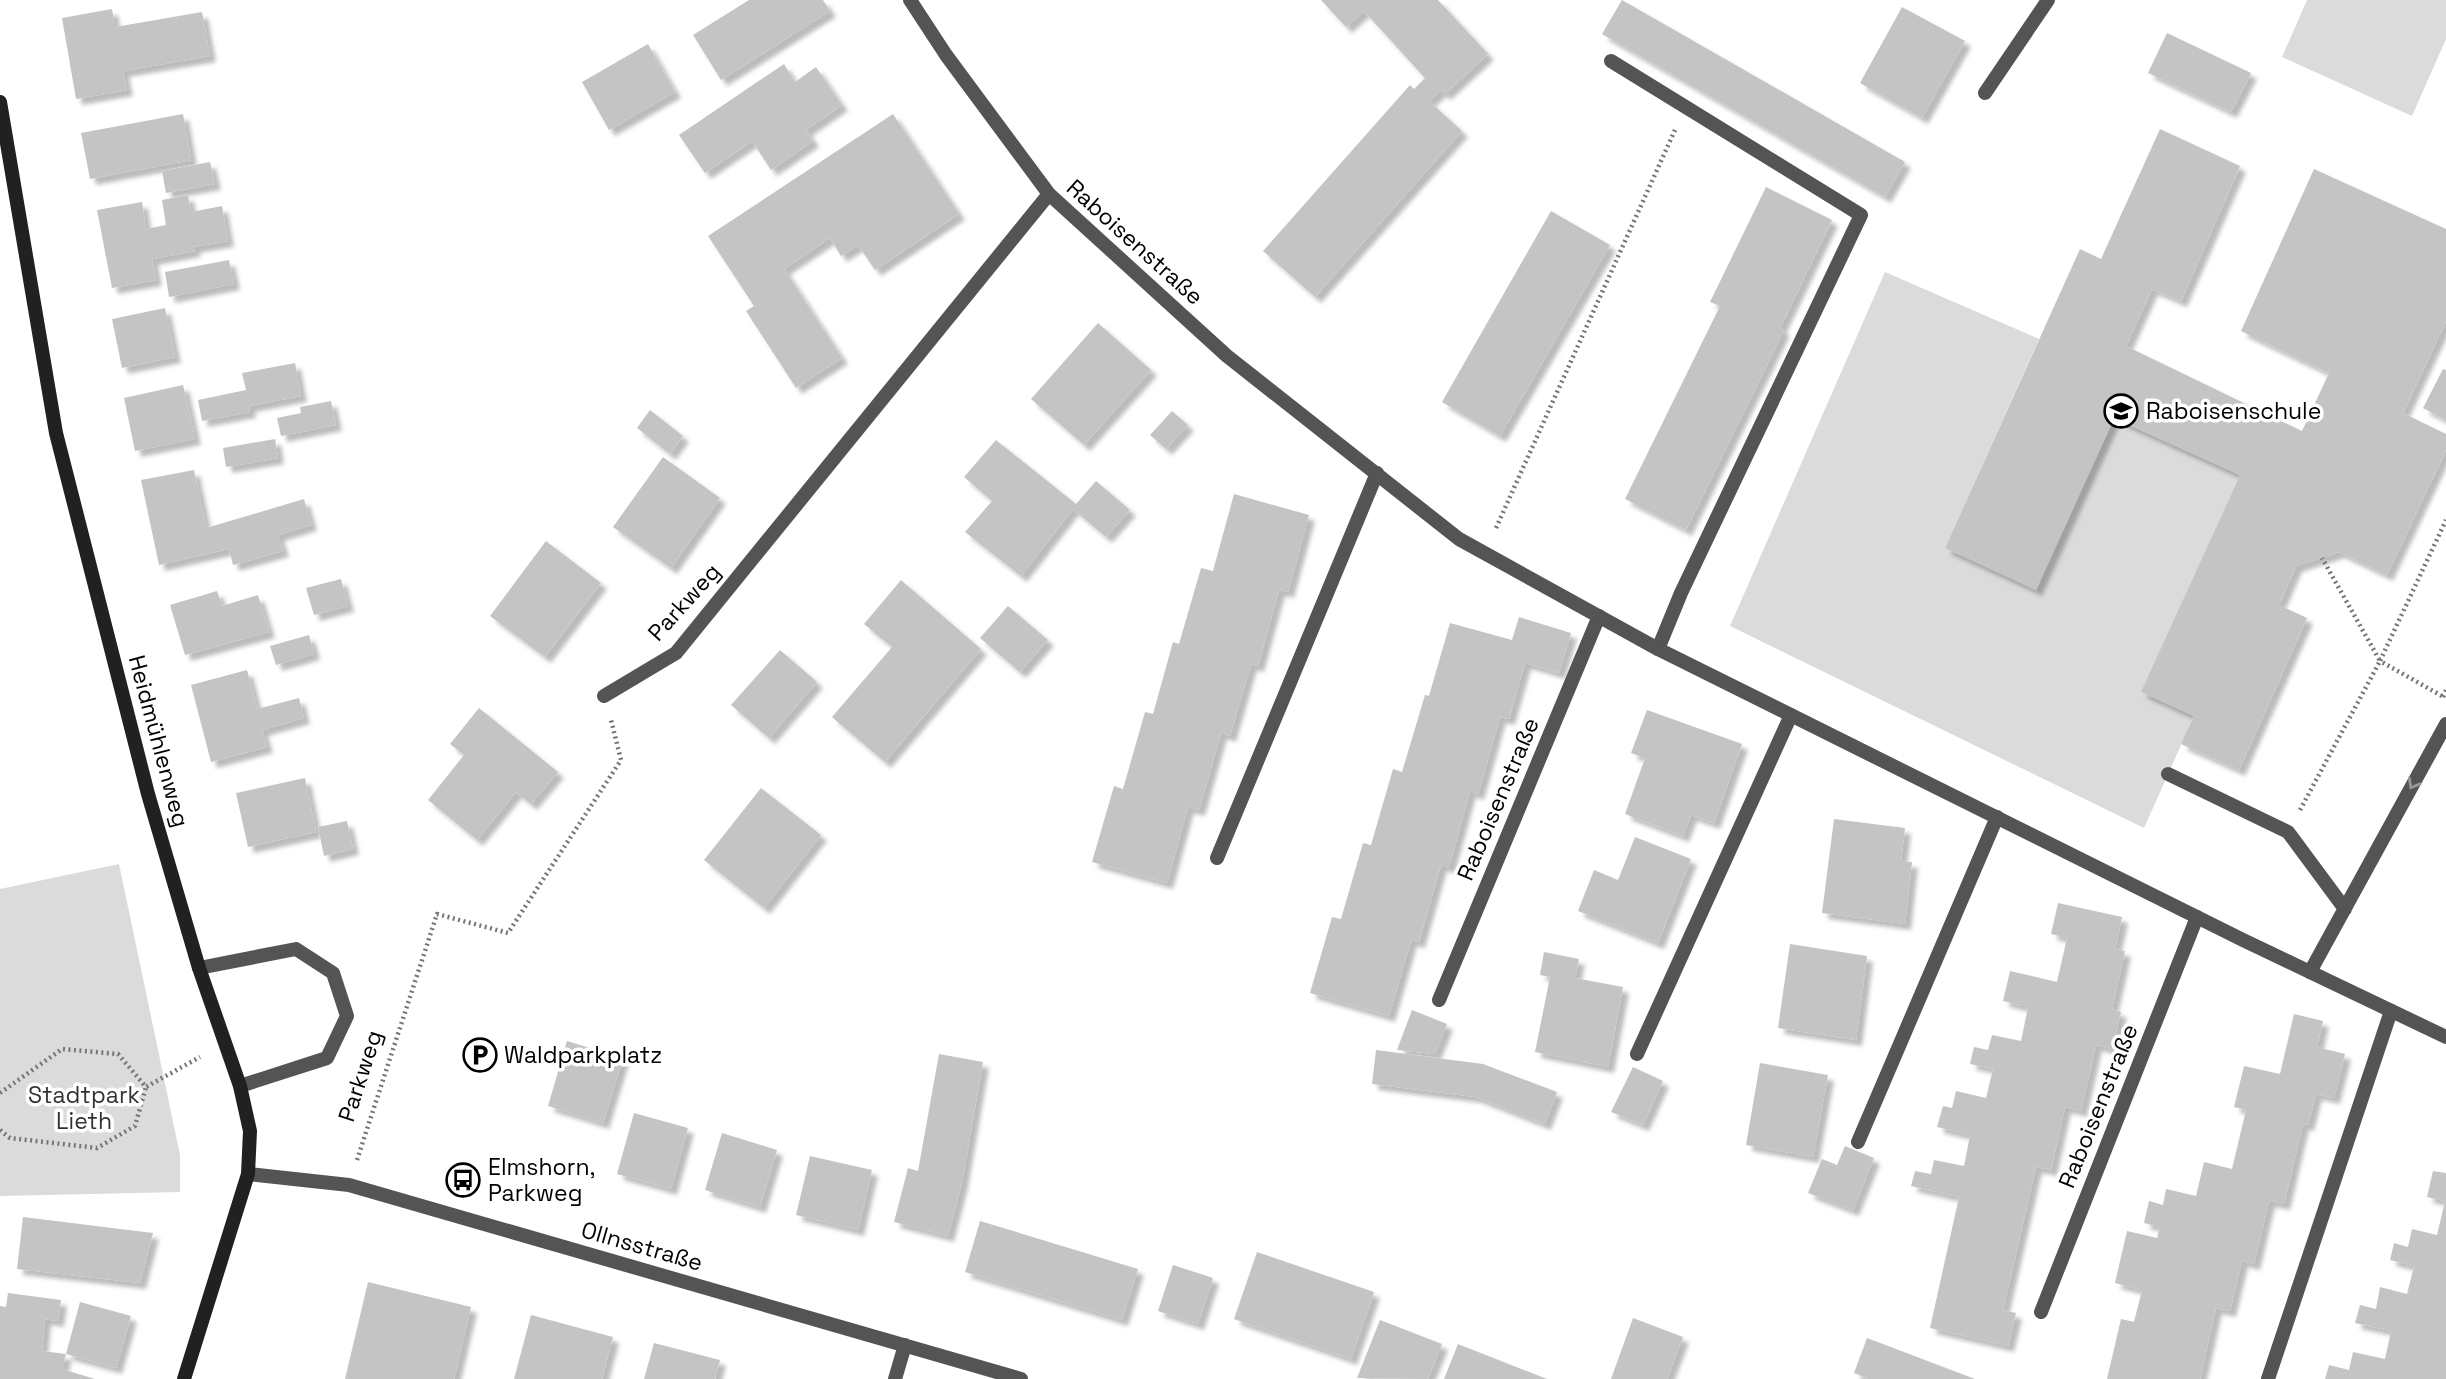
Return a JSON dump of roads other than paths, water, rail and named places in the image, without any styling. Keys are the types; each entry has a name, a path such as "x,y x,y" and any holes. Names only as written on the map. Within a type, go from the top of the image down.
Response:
{"street":[{"name":"Raboisenstraße","path":"910,0 946,55 1049,194 1227,356 1459,539 1658,649 2197,917 2446,1037"},
{"path":"1985,93 2048,0"},
{"path":"1611,61 1861,215 1681,593 1658,649"},
{"name":"Heidmühlenweg","path":"0,102 56,433 148,794 199,968 240,1086 250,1132 248,1174 184,1379"},
{"name":"Parkweg","path":"604,696 676,653 1049,194"},
{"path":"1217,858 1377,473"},
{"name":"Raboisenstraße","path":"1439,1000 1599,617"},
{"path":"1637,1054 1791,715"},
{"path":"2311,972 2446,724"},
{"path":"2168,774 2288,832 2345,909"},
{"path":"1858,1143 1997,817"},
{"name":"Raboisenstraße","path":"2041,1312 2197,917"},
{"path":"199,968 296,949 333,972 347,1016 327,1058 240,1086"},
{"path":"2268,1379 2391,1011"},
{"name":"Ollnsstraße","path":"248,1174 349,1185 1021,1379"},
{"path":"895,1379 905,1345"}],"place":[{"name":"Raboisenschule","path":"2121,411"},
{"name":"Waldparkplatz","path":"480,1055"},
{"name":"Elmshorn, Parkweg","path":"463,1180"}],"park label":[{"name":"Stadtpark Lieth","path":"84,1108"}]}
